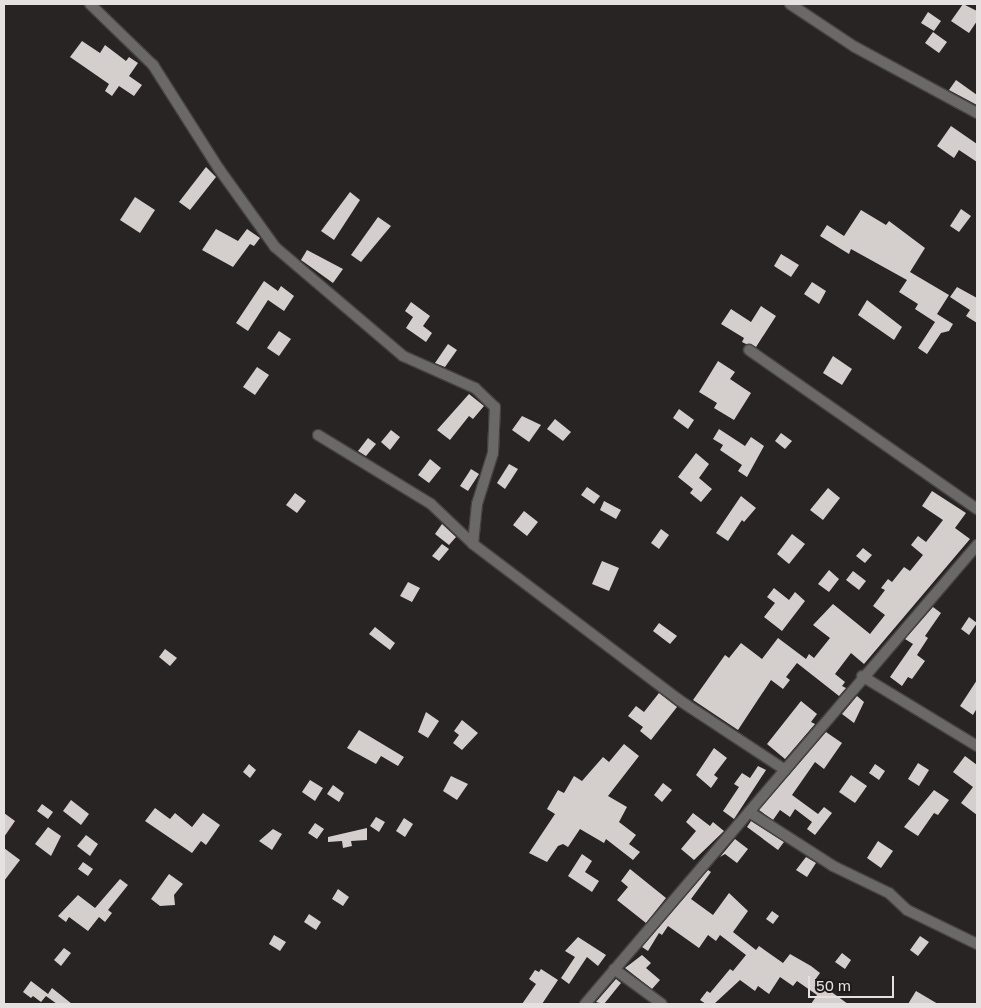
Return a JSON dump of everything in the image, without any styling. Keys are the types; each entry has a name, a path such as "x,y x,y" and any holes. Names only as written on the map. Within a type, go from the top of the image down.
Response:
{"street":[{"path":"90,4 153,66 219,169 275,247 403,356 474,388 496,408 492,453 477,504 473,544"},
{"path":"790,4 855,47 977,113"},
{"path":"749,350 977,509"},
{"path":"318,435 431,504 473,544 679,700 785,770"},
{"path":"584,1004 785,770 862,676 977,545"},
{"path":"862,676 977,746"},
{"path":"749,812 833,866 889,893 907,910 977,944"},
{"path":"614,969 662,1004"}],"building":[{"path":"963,4 977,11 977,21 969,33 951,21"},
{"path":"928,12 941,21 934,31 921,23"},
{"path":"933,32 947,42 939,53 925,43"},
{"path":"82,41 100,53 105,45 126,61 129,57 138,63 129,76 142,85 134,96 119,86 112,96 105,91 109,84 70,57"},
{"path":"956,80 977,95 977,105 949,90"},
{"path":"951,126 977,144 977,162 959,150 954,158 937,146"},
{"path":"206,167 216,177 190,210 179,202"},
{"path":"350,192 360,200 334,240 321,231"},
{"path":"135,197 155,210 140,233 120,220"},
{"path":"961,209 971,216 959,232 950,226"},
{"path":"861,210 886,225 889,221 925,248 910,272 949,295 937,314 953,324 949,331 941,333 927,354 918,348 935,322 915,309 918,304 899,292 907,280 851,249 849,254 820,236 827,225 844,236"},
{"path":"378,217 391,226 361,262 351,255"},
{"path":"216,229 238,241 247,229 260,238 254,246 250,244 233,267 202,250"},
{"path":"307,250 343,269 333,283 301,260"},
{"path":"781,254 799,265 791,277 774,266"},
{"path":"264,281 278,291 281,286 294,296 284,311 268,300 248,331 236,323"},
{"path":"812,282 826,291 819,304 804,294"},
{"path":"957,287 977,298 977,323 966,316 970,310 950,297"},
{"path":"867,300 902,327 894,340 858,315"},
{"path":"411,302 430,316 423,326 432,333 426,342 406,328 413,317 405,311"},
{"path":"761,306 776,316 756,347 742,342 744,338 721,324 731,309 751,322"},
{"path":"279,331 291,339 279,356 267,348"},
{"path":"448,344 457,350 445,367 435,363"},
{"path":"833,356 852,369 842,385 823,373"},
{"path":"718,361 735,372 730,379 751,393 734,420 714,408 717,403 699,392"},
{"path":"257,367 269,375 255,395 243,387"},
{"path":"469,394 484,406 473,419 469,416 450,440 437,430"},
{"path":"679,409 694,420 688,429 673,418"},
{"path":"522,416 541,425 529,442 512,430"},
{"path":"555,419 571,432 563,441 547,429"},
{"path":"719,429 745,446 751,437 764,446 747,477 738,471 742,465 720,450 723,445 713,439"},
{"path":"391,430 400,437 390,450 381,442"},
{"path":"781,433 792,441 785,449 775,441"},
{"path":"368,438 376,444 366,456 358,451"},
{"path":"696,453 709,464 699,478 712,489 701,502 690,493 693,489 678,477"},
{"path":"430,459 441,468 429,483 418,475"},
{"path":"509,464 518,469 505,489 497,483"},
{"path":"471,469 479,474 468,491 460,486"},
{"path":"587,487 600,496 594,504 581,495"},
{"path":"828,488 840,498 823,520 810,510"},
{"path":"932,491 966,513 955,528 970,539 864,664 851,653 835,674 845,682 842,686 846,688 839,696 797,663 786,677 790,680 783,689 771,680 738,730 693,700 725,655 729,658 741,643 762,659 778,638 806,659 809,654 814,658 830,638 813,625 833,604 870,634 885,615 873,606 885,590 881,588 888,579 892,582 904,567 910,571 923,555 911,545 918,536 926,542 943,520 922,506"},
{"path":"295,493 306,501 297,513 286,505"},
{"path":"741,496 756,508 744,522 742,520 728,541 716,533"},
{"path":"604,501 621,510 616,519 600,510"},
{"path":"524,511 538,522 527,536 513,525"},
{"path":"442,524 456,537 449,545 435,534"},
{"path":"661,529 669,535 659,549 651,543"},
{"path":"792,534 805,544 789,564 777,554"},
{"path":"442,544 449,549 439,561 432,556"},
{"path":"863,548 872,555 865,563 856,556"},
{"path":"602,561 619,568 609,591 592,584"},
{"path":"829,570 839,579 829,592 818,584"},
{"path":"853,571 866,581 859,590 846,580"},
{"path":"408,582 420,588 412,602 400,596"},
{"path":"774,588 789,600 795,592 805,601 782,631 764,617 775,603 767,597"},
{"path":"933,607 941,613 925,636 928,638 917,655 925,661 912,679 908,677 902,686 890,677 913,644 905,639"},
{"path":"969,617 977,623 969,635 961,629"},
{"path":"659,623 677,636 670,644 653,631"},
{"path":"375,627 395,643 390,650 369,634"},
{"path":"165,649 177,658 170,666 159,657"},
{"path":"977,680 977,708 973,715 960,706"},
{"path":"659,693 677,707 651,740 640,731 643,727 628,716 636,706 644,712"},
{"path":"857,696 864,702 854,723 842,714"},
{"path":"801,701 817,714 811,722 815,724 785,759 767,744"},
{"path":"426,712 439,721 428,738 418,732"},
{"path":"462,720 478,733 462,750 453,743 459,735 454,731"},
{"path":"359,730 404,757 398,766 381,756 376,764 347,748"},
{"path":"826,732 842,743 824,769 815,762 792,795 818,814 824,807 832,813 815,835 807,829 812,822 795,809 790,817 780,810 773,820 759,810"},
{"path":"624,744 639,756 608,796 627,807 619,822 636,835 629,844 640,852 633,860 606,839 604,843 580,829 568,847 563,844 558,846 547,862 529,853 555,814 547,809 558,790 564,793 574,776 582,781 603,757 609,762"},
{"path":"714,748 727,758 714,775 718,778 711,788 696,775"},
{"path":"965,756 977,765 977,815 961,803 973,787 953,772"},
{"path":"918,763 929,770 919,786 908,779"},
{"path":"249,764 256,770 250,778 243,772"},
{"path":"875,764 885,771 879,780 869,773"},
{"path":"758,766 766,770 734,819 723,811 739,787 734,784 742,773 750,778"},
{"path":"851,775 867,786 855,803 839,792"},
{"path":"451,776 468,784 457,800 443,791"},
{"path":"310,780 323,788 315,801 302,792"},
{"path":"663,783 672,790 662,802 654,795"},
{"path":"333,785 344,793 339,802 327,794"},
{"path":"934,790 949,800 938,815 934,813 918,836 904,827"},
{"path":"71,800 89,814 81,825 63,811"},
{"path":"42,804 53,812 48,819 37,811"},
{"path":"155,808 170,819 175,813 192,827 203,813 220,825 206,845 201,841 192,853 145,821"},
{"path":"4,813 15,821 4,837"},
{"path":"693,813 710,826 713,822 724,831 694,860 681,849 696,831 686,822"},
{"path":"376,817 385,822 379,832 370,826"},
{"path":"404,818 413,824 405,837 396,831"},
{"path":"751,821 784,842 778,850 747,827"},
{"path":"315,823 324,829 317,839 308,833"},
{"path":"48,827 61,836 51,856 35,844"},
{"path":"367,828 367,840 351,841 352,846 343,848 342,841 328,842 328,837"},
{"path":"273,829 282,834 272,850 259,841"},
{"path":"86,835 98,844 90,856 77,846"},
{"path":"735,839 748,849 737,863 725,854 720,857"},
{"path":"878,841 893,851 881,868 867,858"},
{"path":"4,848 20,860 4,881"},
{"path":"582,854 592,861 585,872 599,881 592,892 568,876"},
{"path":"806,857 816,863 807,877 796,870"},
{"path":"83,862 93,869 88,876 78,869"},
{"path":"630,869 666,898 646,923 617,900 628,887 621,881"},
{"path":"708,870 711,872 691,899 713,915 729,893 748,911 733,932 756,950 759,946 783,963 790,954 811,966 820,973 815,980 848,1004 811,1004 817,995 797,981 793,986 780,977 769,994 758,986 755,991 740,980 714,1004 706,1004 700,1000 707,991 710,993 730,969 733,971 746,955 720,935 716,941 708,935 699,948 668,926 662,935 659,933 648,951 642,947"},
{"path":"169,874 183,884 174,895 175,905 160,906 151,899"},
{"path":"120,879 128,885 108,910 112,913 105,922 99,917 88,931 69,917 66,922 58,916 78,895 95,908"},
{"path":"338,889 349,897 343,906 332,899"},
{"path":"772,911 779,916 773,924 766,919"},
{"path":"309,914 321,922 316,930 304,922"},
{"path":"274,935 286,942 280,951 269,944"},
{"path":"920,936 929,942 918,956 910,950"},
{"path":"578,937 606,955 598,966 587,957 569,984 561,978 575,957 565,951"},
{"path":"64,948 71,953 61,966 54,960"},
{"path":"842,953 851,960 845,969 835,962"},
{"path":"642,955 651,963 646,968 660,980 652,989 625,968"},
{"path":"541,969 558,980 542,1004 522,1004 536,984 529,979 535,970 539,972"},
{"path":"616,979 621,983 604,1004 596,1002"},
{"path":"31,981 48,994 52,988 72,1004 57,1004 46,996 41,1002 33,996 31,998 23,992"},
{"path":"916,991 938,1004 908,1004"}]}
